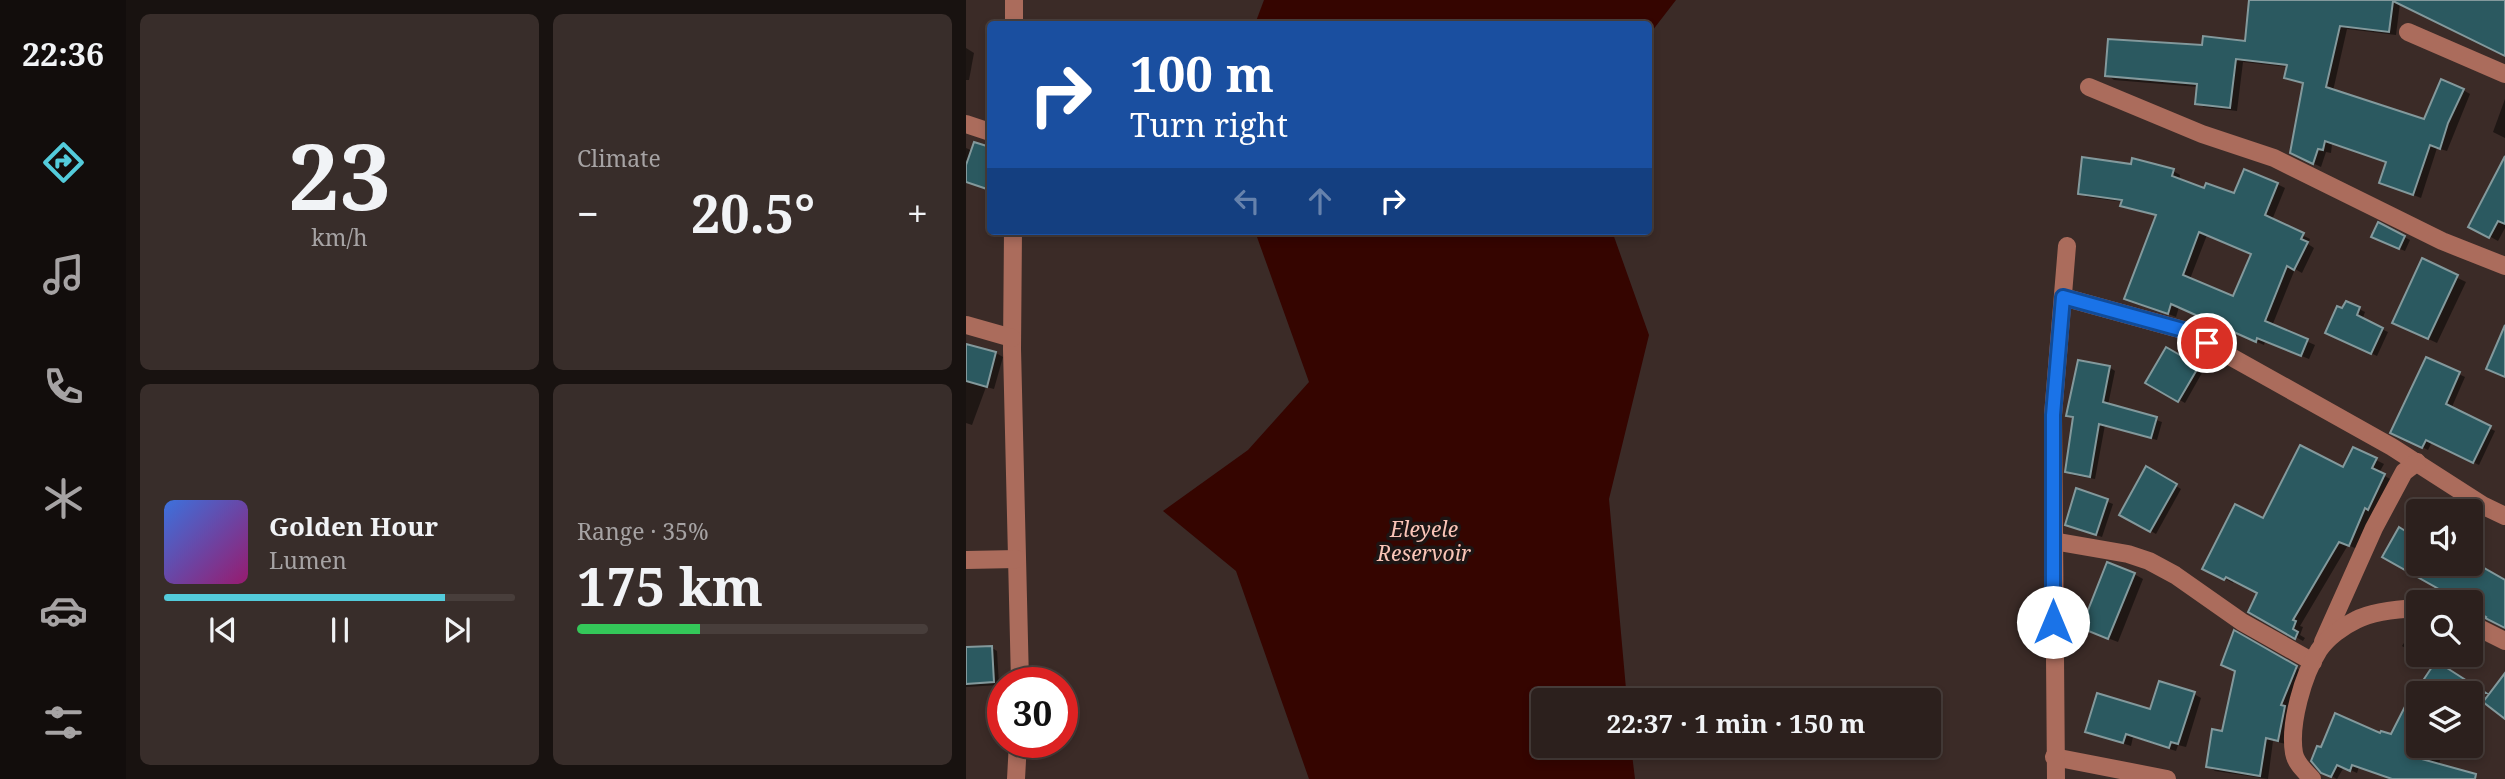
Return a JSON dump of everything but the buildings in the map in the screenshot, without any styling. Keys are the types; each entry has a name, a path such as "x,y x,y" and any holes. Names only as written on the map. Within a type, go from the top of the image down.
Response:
{"street":[{"path":"1014,0 1014,21"},
{"path":"2408,32 2505,74"},
{"path":"2089,87 2202,134 2274,158 2442,241 2505,266"},
{"path":"966,124 987,131"},
{"path":"1013,235 1012,338 1020,667"},
{"path":"2056,779 2053,415 2067,246"},
{"path":"2063,297 2183,330 2255,368 2505,516"},
{"path":"966,325 1012,338"},
{"path":"2312,779 2297,762 2294,754 2293,722 2316,655 2374,528 2404,472 2417,463"},
{"path":"2053,541 2128,554 2149,561 2175,575 2242,622 2316,655"},
{"path":"966,561 1017,559"},
{"path":"2316,655 2341,629 2358,618 2406,610"},
{"path":"2483,630 2505,641"},
{"path":"2054,757 2167,779"},
{"path":"1017,779 1018,758"}],"water":[{"path":"1264,0 1676,0 1652,31 1652,21 1256,21"},
{"name":"Eleyele Reservoir","path":"1257,235 1613,235 1649,335 1609,499 1626,688 1531,688 1531,758 1632,758 1635,779 1309,779 1236,571 1163,511 1248,450 1309,382"}],"route":[{"path":"2053,622 2053,415 2063,297 2183,330 2207,343"}]}
